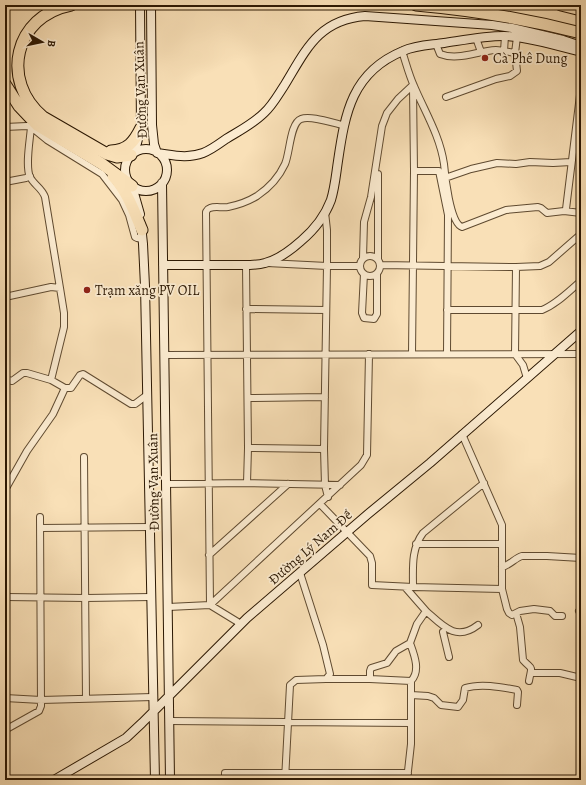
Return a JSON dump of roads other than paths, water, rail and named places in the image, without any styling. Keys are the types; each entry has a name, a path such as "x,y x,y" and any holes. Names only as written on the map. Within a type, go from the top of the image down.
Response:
{"highway":[{"path":"71,5 61,7 44,15 25,33 18,50 16,72 21,91 33,109 43,117 103,152 117,158 131,155"},
{"path":"416,5 465,10 551,25 581,33"},
{"path":"561,5 581,10"},
{"path":"5,84 19,106 37,125 102,164 132,186"},
{"path":"103,152 116,151 130,146 141,128"},
{"path":"102,164 116,179 125,192 133,207 142,234"}],"street":[{"name":"Đường Vạn Xuân","path":"131,155 137,143 141,128 140,5"},
{"name":"Đường Vạn Xuân","path":"151,5 152,125 154,144 157,152"},
{"path":"157,152 166,164 167,171 162,183 150,191 144,191 132,186 127,180 125,174 125,167 131,155 144,149 178,156 190,156 203,153 252,124 265,113 278,96 314,39 340,21 353,17 365,16 492,25 529,31 581,46"},
{"path":"504,50 505,36"},
{"path":"266,263 293,248 317,224 325,212 334,188 343,125 347,111 361,83 382,62 410,48 476,38 505,36 555,45 581,52"},
{"path":"446,96 496,79 510,76 517,71 515,53 517,37"},
{"path":"476,38 481,52"},
{"path":"436,44 440,54 445,56 455,57 481,52 504,50 515,53"},
{"path":"402,51 413,85 434,129 443,161 442,171 448,215 447,354"},
{"path":"381,265 377,274 378,314 374,319 364,318 362,312 364,274 360,266 363,258 364,222 371,197 382,126 387,113 398,99 413,85"},
{"path":"412,354 414,171 413,85"},
{"path":"564,211 566,208 571,162 580,108 581,87"},
{"path":"210,605 206,212 207,209 210,208 229,207 251,200 270,185 278,176 285,163 290,148 294,125 300,119 306,118 343,125"},
{"path":"5,127 31,127 47,140 93,167 102,174 122,200 129,214 135,237 137,238 142,234"},
{"path":"31,127 28,164 30,176 41,189 45,197 64,313 64,327 51,380"},
{"path":"378,155 378,259 381,265"},
{"path":"445,178 471,169 497,163 516,164 530,162 571,162"},
{"path":"414,171 442,171"},
{"path":"442,171 457,223 462,227 506,210 538,207 547,213 564,211 581,212"},
{"path":"5,182 30,176"},
{"name":"Đường Vạn Xuân","path":"162,183 170,780"},
{"name":"Đường Vạn Xuân","path":"132,186 140,214 145,286 155,780"},
{"path":"325,212 327,230 327,266 324,449 325,485 328,497"},
{"path":"381,265 540,266 550,262 581,234"},
{"path":"363,258 372,256 378,259"},
{"path":"163,265 246,265 266,263 360,266"},
{"path":"246,265 246,354 248,398 247,483"},
{"path":"516,267 515,354 523,365 527,378"},
{"path":"364,274 372,276 377,274"},
{"path":"447,310 542,310 550,307 581,281"},
{"path":"5,297 51,287 60,288"},
{"path":"246,309 326,310"},
{"name":"Đường Lý Nam Đế","path":"54,780 126,738 153,713 241,624 347,532 430,463 581,331"},
{"path":"210,605 361,465 367,455 369,354"},
{"path":"164,355 581,354"},
{"path":"5,379 12,381 23,373 27,373 51,380 66,388 72,388 80,375 83,374 131,404 135,404 147,395"},
{"path":"5,490 27,451 53,414 66,388"},
{"path":"248,398 325,397"},
{"path":"462,434 502,525 502,588 507,609 511,614 520,611 537,609 550,612 555,616 562,616"},
{"path":"248,448 324,449"},
{"path":"84,457 86,699"},
{"path":"166,484 247,483 340,485"},
{"path":"413,587 414,555 416,544 423,533 484,483"},
{"path":"209,556 288,484"},
{"path":"320,504 372,559 372,585 405,587 502,588"},
{"path":"5,730 39,711 41,706 40,517"},
{"path":"41,528 150,527"},
{"path":"416,544 502,544"},
{"path":"502,567 510,564 522,556 581,558"},
{"path":"300,573 323,645 330,674 326,679"},
{"path":"405,587 442,629 449,657"},
{"path":"5,597 151,597"},
{"path":"168,607 210,605 241,624"},
{"path":"407,780 411,744 411,681 415,677 416,673 415,660 410,643 417,624 426,611"},
{"path":"516,613 520,627 523,660 531,666 529,681"},
{"path":"442,629 447,629 458,633 468,632 478,625"},
{"path":"370,679 371,669 387,664 396,651 410,643"},
{"path":"531,673 560,673 581,678"},
{"path":"285,777 289,688 291,683 296,680 326,679 411,681"},
{"path":"411,695 428,696 434,698 441,705 458,707 462,700 465,688 471,686 496,687 517,690 517,705"},
{"path":"5,698 41,700 153,697"},
{"path":"170,721 411,723"},
{"path":"225,780 225,773 285,777 408,773"}],"place":[{"name":"Cà Phê Dung","path":"485,58"},
{"name":"Trạm xăng PV OIL","path":"87,290"}]}
